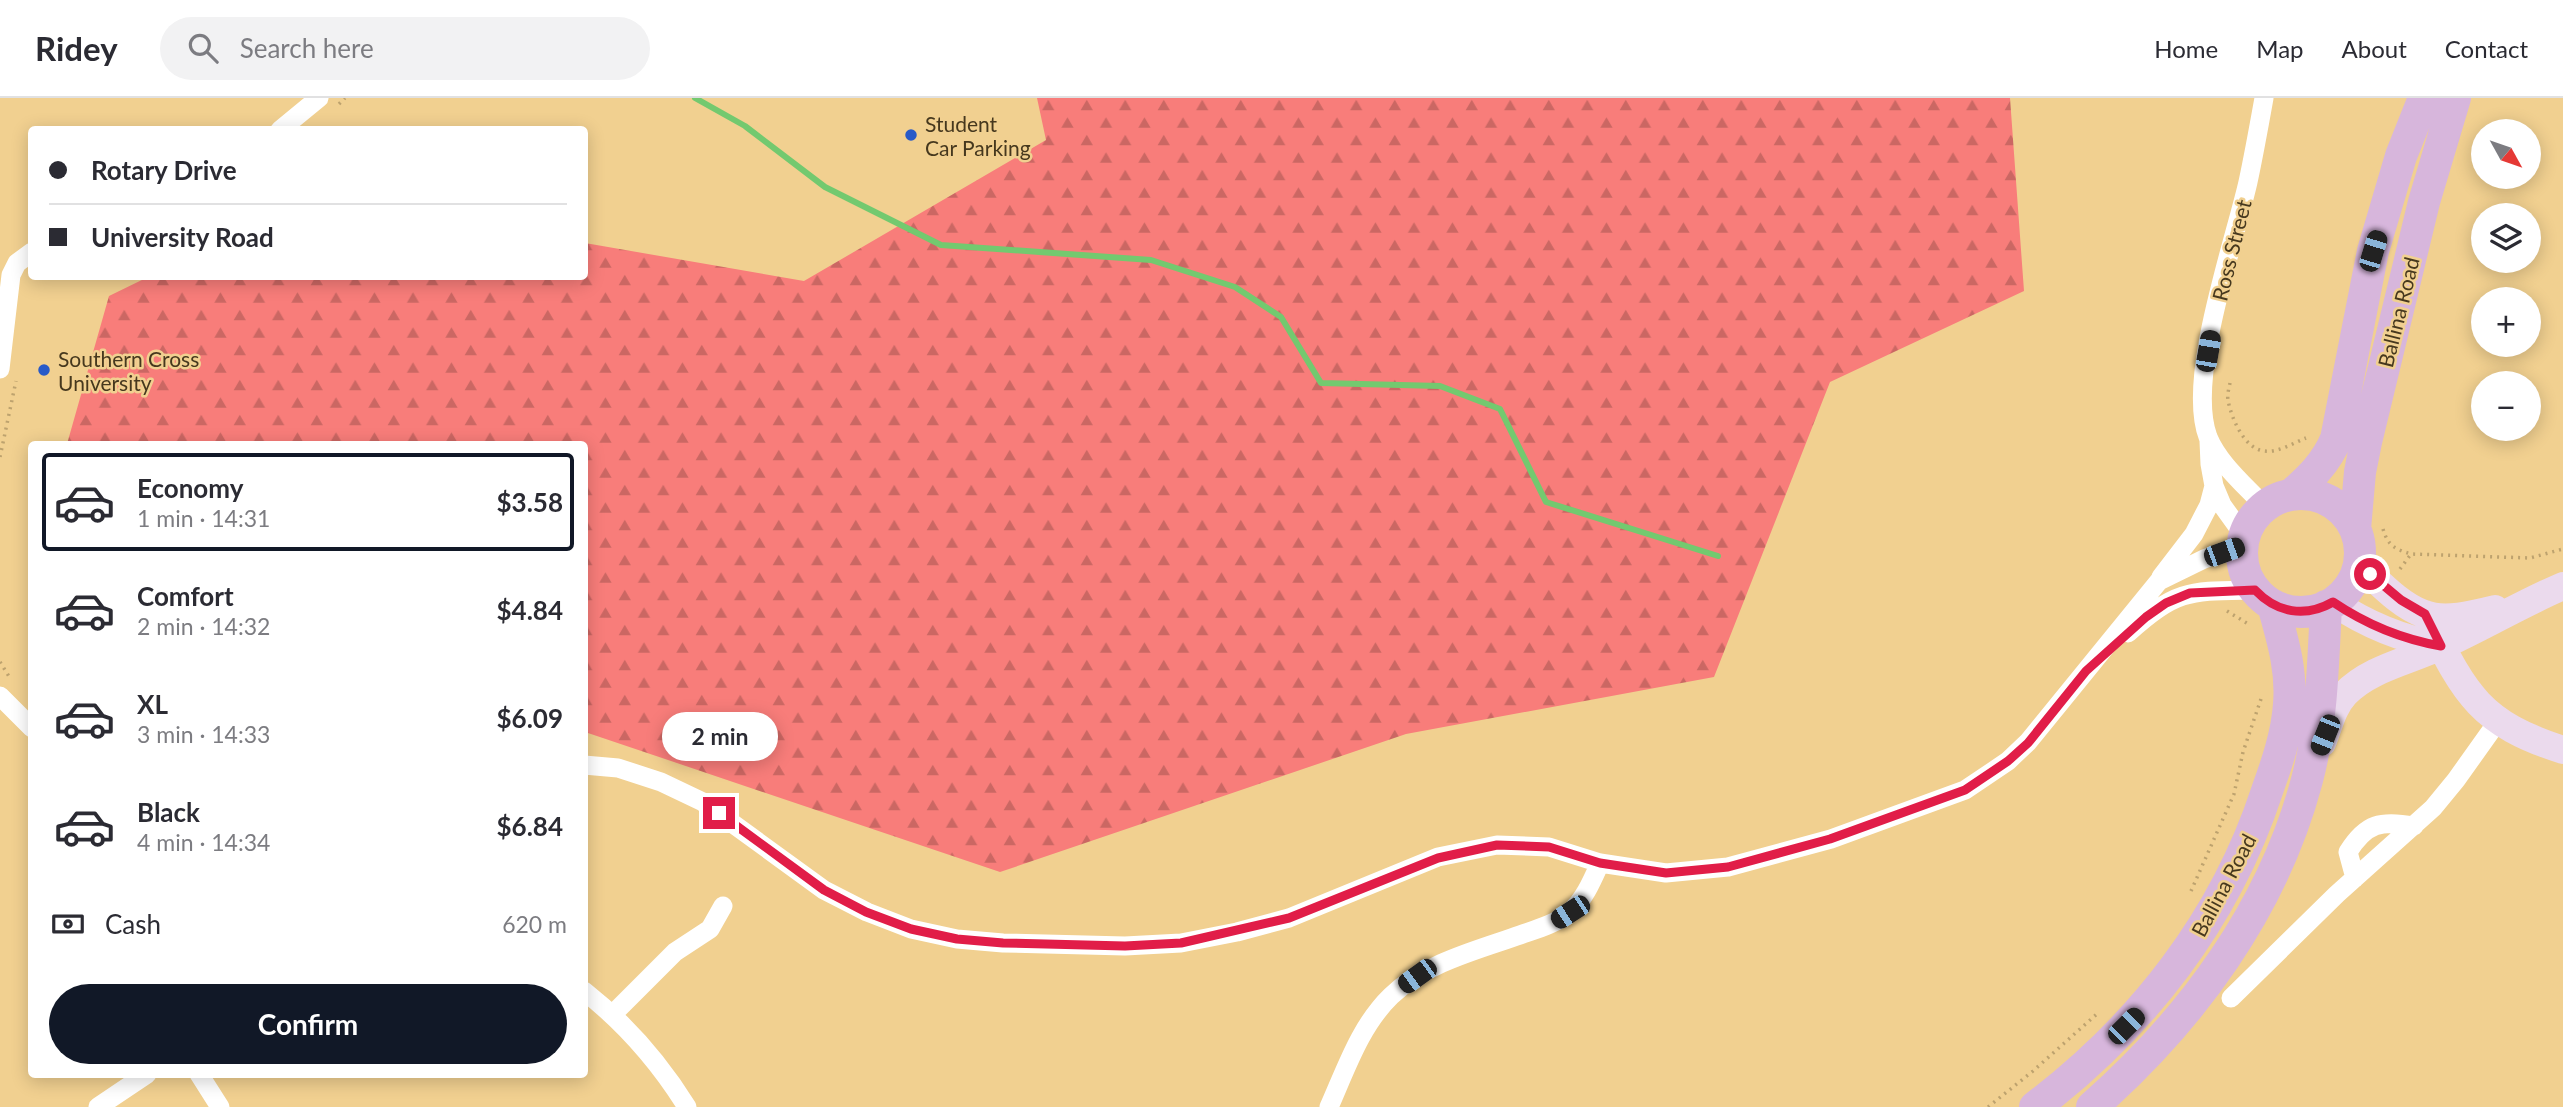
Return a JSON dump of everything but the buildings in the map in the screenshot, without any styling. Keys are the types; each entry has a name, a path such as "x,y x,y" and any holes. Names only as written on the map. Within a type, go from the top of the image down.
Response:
{"main road":[{"name":"Ballina Road","path":"2278,501 2315,473 2330,453 2336,439 2373,251 2402,156 2424,98"},
{"name":"Ballina Road","path":"2369,524 2360,472 2366,442 2424,202 2455,98"},
{"path":"2311,495 2330,501 2345,514 2369,524 2360,546 2359,564 2350,586 2330,604 2300,612 2261,608 2246,573 2244,541 2253,520 2278,501 2311,495"},
{"path":"2359,564 2401,600 2425,614 2457,615 2532,600"},
{"path":"2308,778 2337,705 2346,694 2369,676 2441,646 2563,586"},
{"name":"Ballina Road","path":"2093,1106 2144,1059 2190,1007 2231,949 2268,883 2308,778 2322,691 2330,604"},
{"path":"2330,604 2402,638 2441,646"},
{"name":"Ballina Road","path":"2035,1107 2094,1058 2142,1010 2187,951 2232,877 2271,782 2284,736 2289,704 2287,657 2261,608"},
{"path":"2425,614 2471,696 2486,712 2522,735 2563,750"}],"street":[{"path":"285,126 319,98"},
{"name":"Ross Street","path":"2264,98 2248,182 2217,303 2204,375 2202,403 2209,438 2238,479 2278,501"},
{"path":"0,369 10,275 17,263 28,255"},
{"path":"2159,581 2244,541 2214,486 2209,438"},
{"path":"588,765 618,768 661,782 703,802 824,890 866,912 911,929 957,939 1125,946 1181,943 1289,918 1438,858 1497,845 1549,847 1600,863 1666,873 1728,867 1830,839 1965,790 2008,761 2028,743 2159,581 2203,520 2214,486"},
{"path":"2086,671 2146,617 2176,597 2204,591 2261,608"},
{"path":"0,696 28,724"},
{"path":"2231,998 2355,878 2414,826 2456,780 2498,720"},
{"path":"2355,878 2348,852 2367,828 2395,822 2414,826"},
{"path":"1329,1107 1363,1033 1372,1017 1392,994 1417,976 1445,962 1553,923 1570,912 1582,897 1600,863"},
{"path":"613,1014 667,959 709,929 723,906"},
{"path":"588,994 613,1014 667,1074 687,1107"},
{"path":"98,1107 141,1078"},
{"path":"202,1078 220,1107"}],"path":[{"path":"2230,383 2228,398 2235,420 2243,436 2256,449 2275,451 2311,435"},
{"path":"2369,524 2394,549 2411,554 2530,558 2563,550"},
{"path":"2399,570 2411,554"},
{"path":"2217,605 2247,621 2261,608"},
{"path":"2189,896 2234,794 2243,752 2263,696"},
{"path":"1988,1107 2101,1011"}],"green space":[{"path":"1037,98 2010,98 2024,291 1830,382 1714,677 1406,734 1000,872 588,733 588,441 68,441 109,296 142,280 588,280 588,244 804,281 1046,140"}],"waterway":[{"path":"695,98 745,126 825,187 941,245 1151,260 1235,287 1281,317 1321,383 1440,386 1500,409 1546,502 1718,556"}],"place":[{"name":"Student Car Parking","path":"911,135"},
{"name":"Southern Cross University","path":"44,370"}],"route":[{"path":"719,813 824,890 866,912 911,929 957,939 1003,943 1125,946 1181,943 1237,932 1289,918 1438,858 1497,845 1549,847 1600,863 1666,873 1728,867 1830,839 1965,790 2008,761 2028,743 2086,671 2146,617 2176,597 2204,591 2255,590 2273,605 2300,612 2319,610 2333,602 2374,626 2402,638 2441,646 2425,614 2401,600 2370,574"}]}
